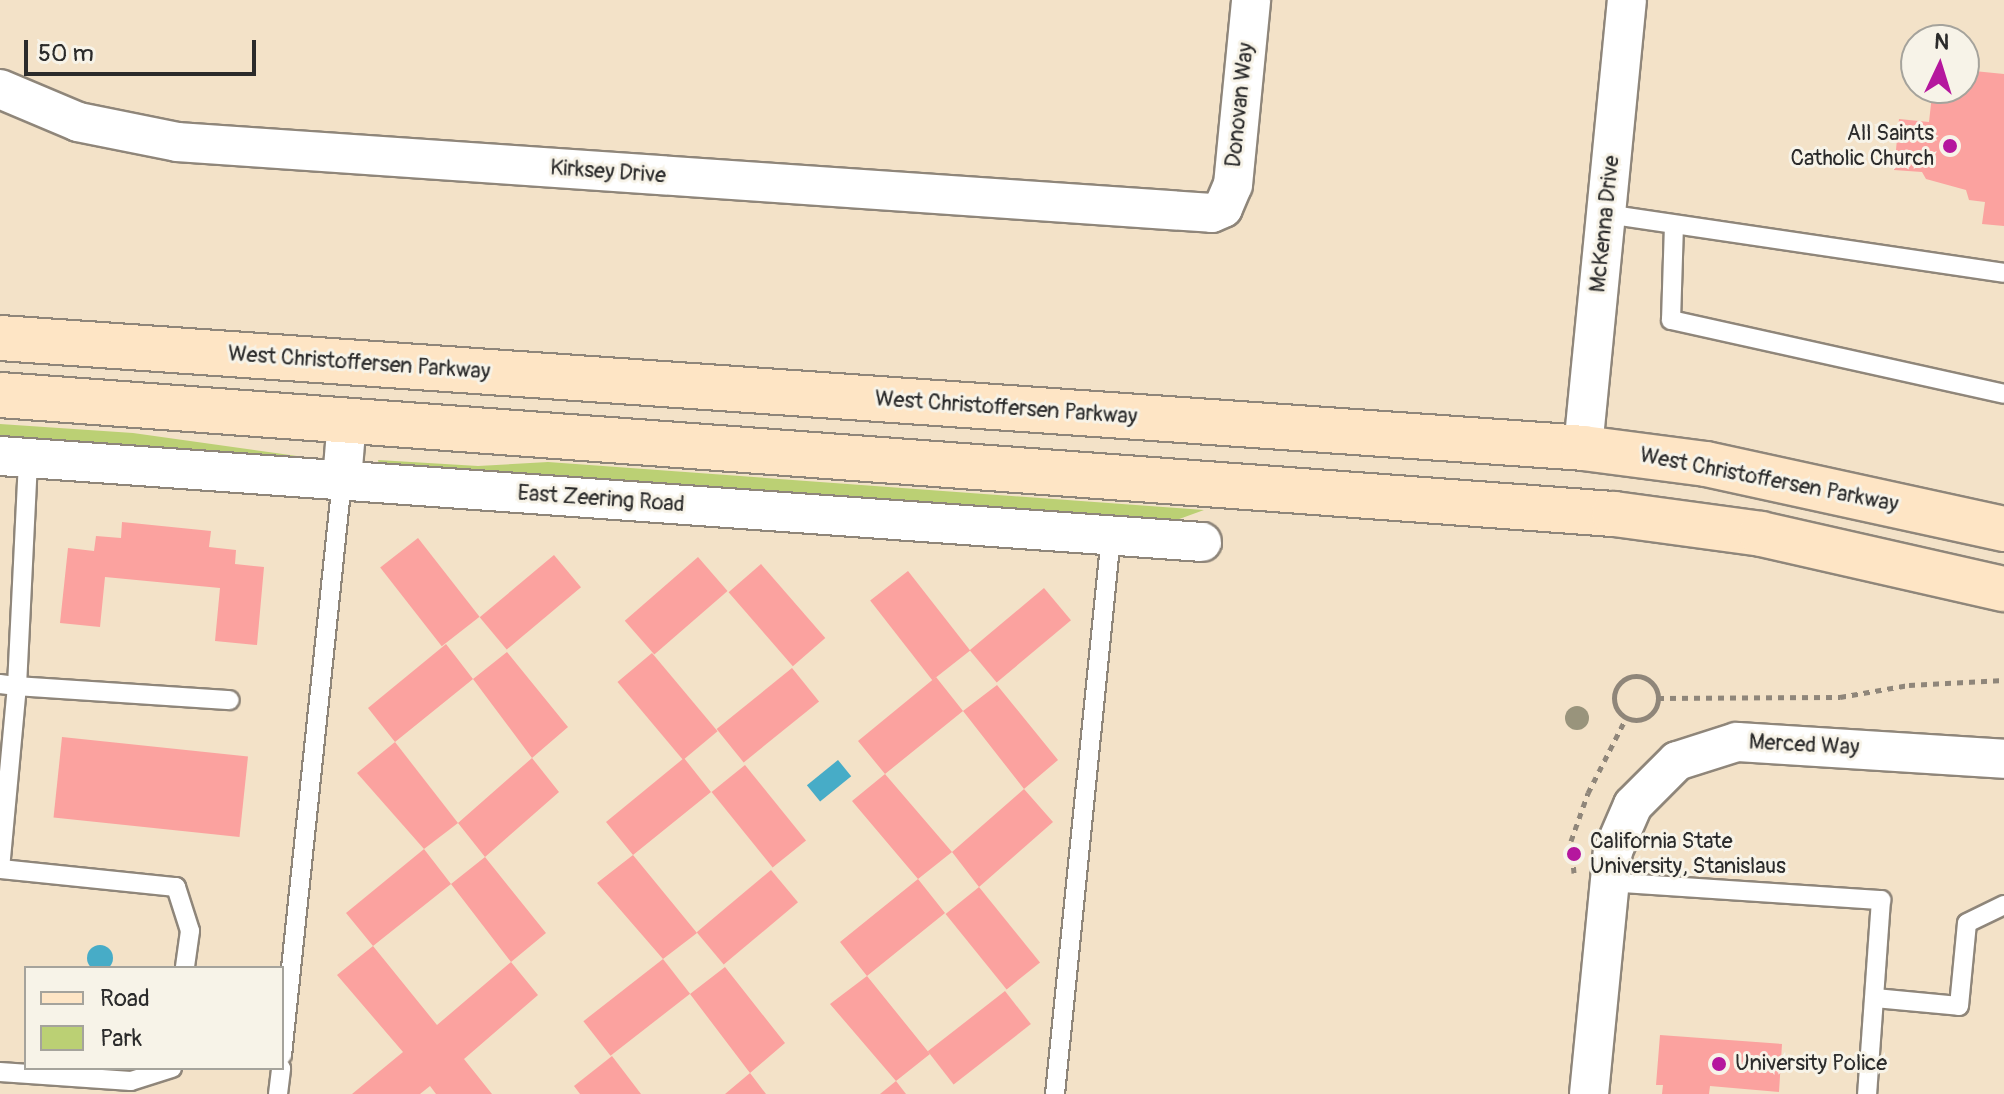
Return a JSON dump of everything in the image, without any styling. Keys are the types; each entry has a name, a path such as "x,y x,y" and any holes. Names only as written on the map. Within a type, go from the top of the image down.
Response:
{"street":[{"name":"Donovan Way","path":"1223,208 1233,185 1251,0"},
{"name":"McKenna Drive","path":"1583,448 1627,0"},
{"name":"Kirksey Drive","path":"0,89 78,122 177,142 1182,212 1223,208"},
{"name":"West Christoffersen Parkway","path":"0,338 1583,448 1706,464 2004,529"},
{"path":"0,395 1404,496 1714,525 2004,589"},
{"path":"342,480 347,419"},
{"path":"1404,496 1414,480 1435,474 1570,481 1579,473 1583,448"},
{"name":"East Zeering Road","path":"14,457 1202,542"},
{"name":"Merced Way","path":"1589,1094 1609,882 1619,829 1633,805 1677,761 1703,750 1751,742 2004,759"}],"lane":[{"path":"1606,214 2004,273"},
{"path":"1674,225 1671,320 2004,394"},
{"path":"14,457 0,869 176,887 190,931 185,966"},
{"path":"284,1036 342,480"},
{"path":"1055,1094 1111,536"},
{"path":"8,685 230,700"},
{"path":"1609,882 1881,900 1867,1094"},
{"path":"1875,998 1959,1006 1967,923 2004,905"},
{"path":"0,1072 131,1081 166,1070"},
{"path":"278,1094 281,1070"}],"path":[{"path":"1633,676 1647,679 1658,698 1653,712 1641,720 1626,718 1614,702 1616,688 1633,676"},
{"path":"1658,698 1826,698 1909,685 2004,680"}],"green space":[{"path":"0,424 133,433 304,457 0,439"},
{"path":"378,460 478,466 548,462 1204,510 1171,522 379,465"}],"water":[{"path":"838,760 851,776 820,801 807,785"},
{"path":"95,946 105,946 112,953 110,966 90,966 88,963 88,953"}],"building":[{"name":"All Saints Catholic Church","path":"1980,72 2004,74 2004,226 1982,224 1985,202 1969,200 1966,190 1926,179 1922,172 1894,170 1899,119 1929,122 1931,104 1980,104"},
{"path":"122,522 211,531 209,547 236,550 235,564 264,567 257,645 215,641 220,588 105,577 100,627 60,623 68,548 94,551 96,536 121,538"},
{"path":"418,538 480,617 442,646 380,568"},
{"path":"554,555 581,587 507,650 480,617"},
{"path":"698,557 728,591 654,655 625,621"},
{"path":"761,564 825,638 793,666 729,592"},
{"path":"908,571 970,651 932,680 870,601"},
{"path":"1044,588 1071,620 997,683 970,650"},
{"path":"446,644 473,679 395,742 368,708"},
{"path":"507,652 568,727 532,758 473,679"},
{"path":"652,653 718,731 683,760 618,682"},
{"path":"792,668 819,701 744,762 717,729"},
{"path":"936,677 963,711 885,774 858,741"},
{"path":"997,685 1058,760 1024,789 963,711"},
{"path":"62,737 248,757 240,837 54,818"},
{"path":"395,742 458,823 424,849 357,773"},
{"path":"532,758 559,792 485,857 458,823"},
{"path":"684,758 711,792 633,855 606,822"},
{"path":"745,765 806,840 773,867 712,792"},
{"path":"885,774 952,852 918,879 852,801"},
{"path":"1024,789 1053,822 979,887 952,852"},
{"path":"424,849 451,884 373,946 346,913"},
{"path":"633,855 697,933 663,959 597,883"},
{"path":"485,857 546,933 511,962 451,884"},
{"path":"771,870 798,902 724,965 697,932"},
{"path":"918,879 945,913 867,976 840,942"},
{"path":"979,887 1040,962 1007,989 946,914"},
{"path":"373,946 437,1025 511,962 538,995 464,1059 492,1094 436,1094 430,1086 420,1094 352,1094 403,1052 337,975"},
{"path":"663,959 690,994 611,1056 583,1021"},
{"path":"725,967 785,1043 750,1073 690,994"},
{"path":"867,976 930,1054 896,1081 830,1004"},
{"path":"1005,991 1031,1024 954,1084 928,1051"},
{"name":"University Police","path":"1660,1035 1782,1044 1779,1092 1710,1086 1709,1094 1662,1094 1663,1085 1656,1085"},
{"path":"612,1056 641,1094 580,1094 574,1086"},
{"path":"750,1073 766,1094 725,1094"},
{"path":"896,1081 906,1094 880,1094"}],"place":[{"name":"All Saints Catholic Church","path":"1950,146"},
{"name":"California State University, Stanislaus","path":"1574,854"},
{"name":"University Police","path":"1719,1064"}]}
